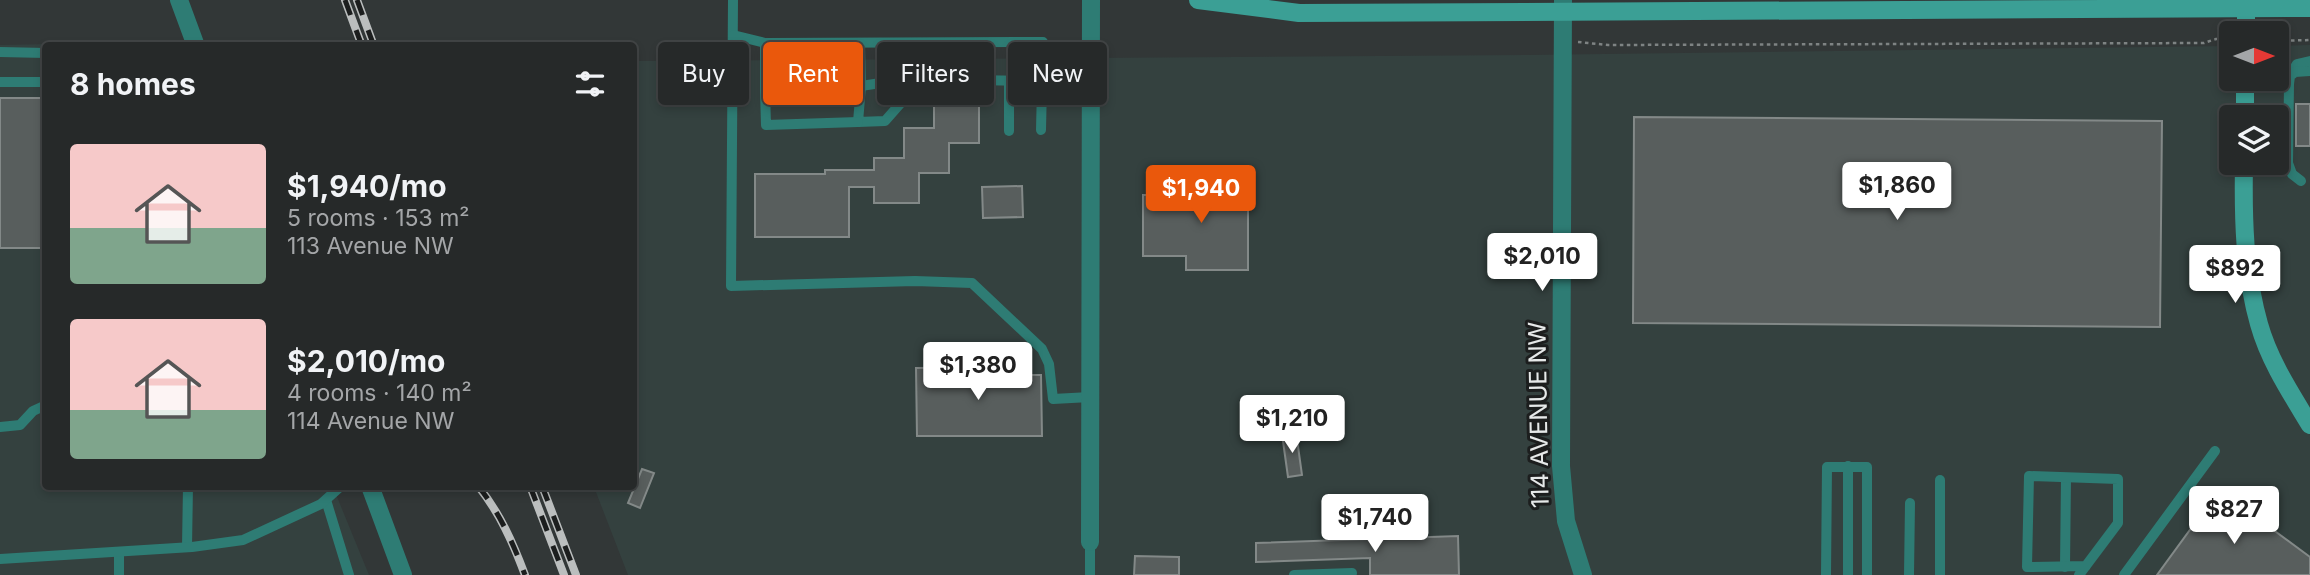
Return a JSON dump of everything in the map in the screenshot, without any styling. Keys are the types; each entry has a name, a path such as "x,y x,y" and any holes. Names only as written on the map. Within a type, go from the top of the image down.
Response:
{"main road":[{"path":"1198,0 1299,13 1563,6 2246,4 2310,8"},
{"path":"2244,175 2243,218 2249,278 2259,324 2276,366 2310,425"}],"street":[{"path":"178,0 194,42"},
{"path":"1090,542 1091,0"},
{"name":"114 AVENUE NW","path":"1563,6 1561,466 1566,522 1583,575"},
{"path":"371,490 403,575"}],"lane":[{"path":"733,0 731,286 915,281 972,283 1042,349 1049,364 1053,399 1090,397"},
{"path":"733,35 763,42"},
{"path":"863,44 1008,42"},
{"path":"0,52 42,53"},
{"path":"2301,181 2292,174 2288,163 2290,76 2297,64 2310,61"},
{"path":"2290,76 2295,72 2310,71"},
{"path":"0,82 42,82"},
{"path":"765,105 766,125 885,121 899,105"},
{"path":"859,122 860,105"},
{"path":"1009,105 1009,131"},
{"path":"1041,130 1042,105"},
{"path":"0,427 20,425 33,411 42,407"},
{"path":"2124,575 2215,452"},
{"path":"1826,575 1827,467 1848,466 1867,467 1867,575"},
{"path":"1848,466 1848,575"},
{"path":"2029,476 2066,478 2118,479 2118,523 2082,571 2064,566 2028,567 2029,476"},
{"path":"2064,566 2066,478"},
{"path":"1940,480 1940,575"},
{"path":"187,547 188,490"},
{"path":"0,559 187,547 243,540 321,504 337,490"},
{"path":"326,500 349,575"},
{"path":"1909,575 1910,503"},
{"path":"1090,542 1090,575"},
{"path":"118,552 119,575"},
{"path":"1294,575 1352,573"}],"path":[{"path":"1562,43 2176,44 2204,43 2219,39"},
{"path":"2289,41 2310,40"},
{"path":"2289,55 2297,64"}],"shaded area":[{"path":"42,44 42,490 334,490 369,575 0,575 0,45"},
{"path":"2310,45 2310,575 628,575 595,490 637,490 637,61 658,61 658,105 749,105 749,60 763,60 763,105 863,105 863,59 877,59 877,105 994,105 994,59 1008,58 1008,105 1107,105 1107,58 2219,46 2219,91 2289,91 2289,46"}],"building":[{"path":"0,98 42,98 42,248 0,248"},
{"path":"2296,104 2310,104 2310,146 2296,146"},
{"path":"934,105 979,105 979,143 949,143 949,173 919,173 919,203 874,203 874,187 849,187 849,237 755,237 755,174 825,174 825,170 874,170 874,158 904,158 904,128 934,128"},
{"path":"1634,117 2162,121 2160,327 1633,323"},
{"path":"1206,171 1245,173 1244,195 1248,195 1248,270 1186,270 1186,256 1143,256 1143,195 1154,195 1160,190 1165,195 1205,195"},
{"path":"1022,186 1023,217 983,218 982,187"},
{"path":"1027,367 1027,375 1041,375 1042,436 917,436 916,368"},
{"path":"1296,432 1302,475 1288,477 1282,434"},
{"path":"642,469 654,473 640,508 628,503 633,490 637,490"},
{"path":"2219,490 2310,557 2310,575 2157,575"},
{"path":"1458,536 1459,575 1370,575 1370,558 1256,562 1256,543"},
{"path":"1135,556 1179,557 1179,575 1134,575"}],"railway":[{"path":"345,0 361,42"},
{"path":"357,0 373,42"},
{"path":"481,490 505,529 525,575"},
{"path":"532,490 564,575"},
{"path":"544,490 576,575"}]}
